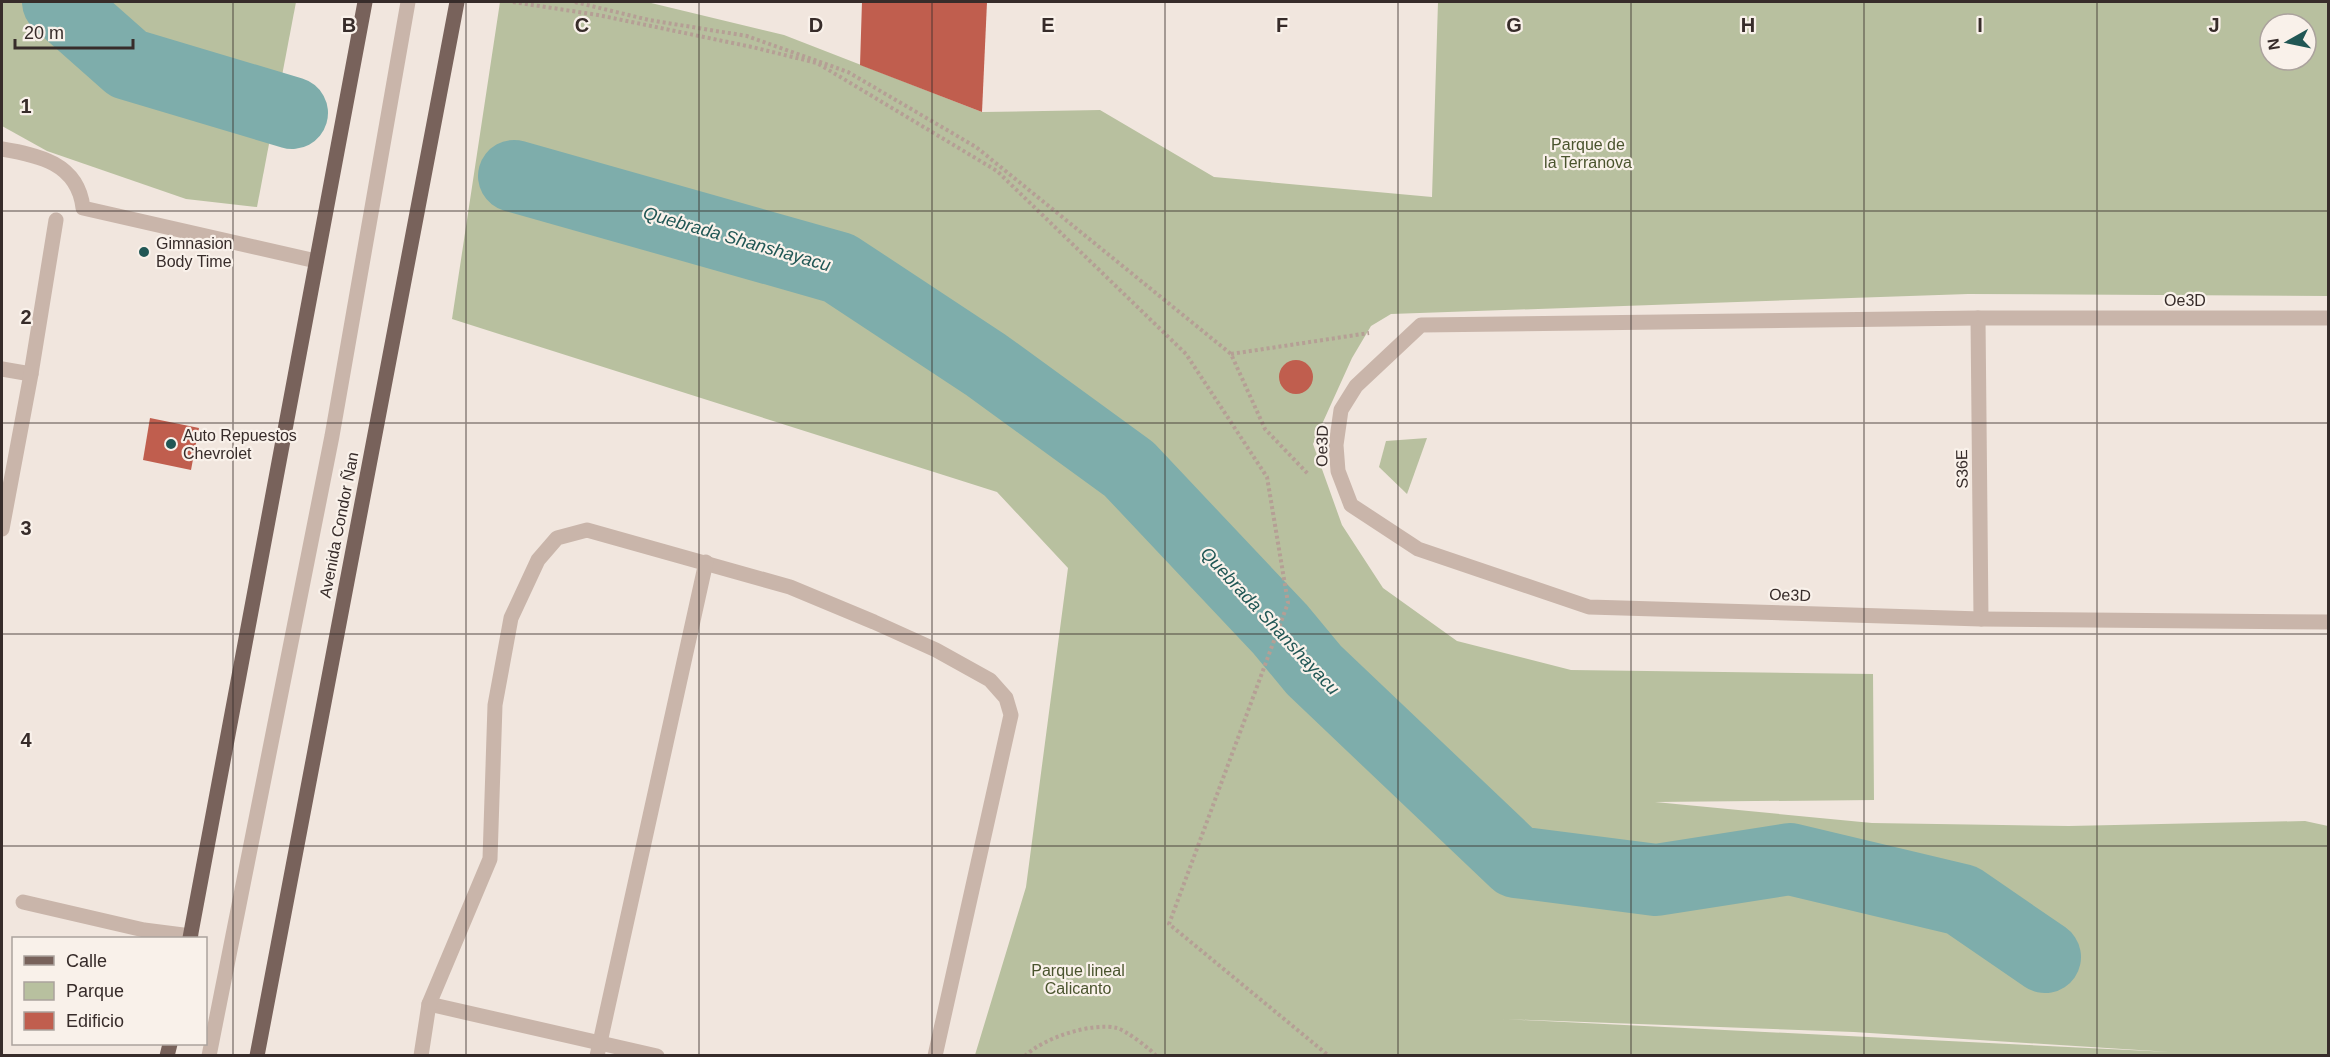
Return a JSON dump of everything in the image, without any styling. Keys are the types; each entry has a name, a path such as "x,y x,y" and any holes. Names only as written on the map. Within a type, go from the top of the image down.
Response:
{"main road":[{"path":"190,937 364,2"},
{"name":"Avenida Condor Ñan","path":"257,1056 457,2"}],"street":[{"path":"209,1056 332,436 408,2"},
{"path":"2,149 32,153 68,173 82,197 82,208 316,261"},
{"path":"2,529 31,374 56,220"},
{"name":"Oe3D","path":"2328,318 1978,318 1420,326 1356,386 1341,410 1336,445 1338,471 1351,505 1418,549 1590,607 1981,619 2328,622"},
{"name":"S36E","path":"1978,318 1981,619"},
{"path":"2,369 31,374"},
{"path":"421,1056 429,1004 490,859 495,705 511,618 538,560 557,538 587,530 790,587 905,636 990,680 1006,698 1011,715 935,1056"},
{"path":"598,1049 705,562"},
{"path":"24,902 144,930 190,937"},
{"path":"429,1004 598,1049 657,1056"}],"path":[{"path":"513,2 609,17 817,63 997,171 1185,354 1267,477 1287,603 1169,924 1329,1056"},
{"path":"575,2 649,20 747,36 848,72 976,147 1231,354 1265,429 1301,470 1351,505"},
{"path":"1231,354 1373,333"},
{"path":"1025,1056 1033,1048 1078,1029 1118,1028 1155,1056"}],"green space":[{"path":"2,2 296,2 257,207 186,199 47,151 2,126"},
{"path":"500,2 647,2 784,35 982,112 1100,110 1214,177 1432,197 1438,2 2328,2 2328,296 1968,294 1391,314 1371,326 1352,358 1313,444 1342,525 1383,588 1457,641 1571,670 1873,674 1874,800 1655,802 1872,823 2069,826 2305,821 2328,826 2328,1055 975,1055 1026,887 1068,568 997,492 452,319","holes":["1506,1019 1854,1032 2170,1052"]},
{"path":"1427,438 1407,494 1379,467 1386,441"}],"building":[{"path":"862,2 987,2 982,112 860,65"},
{"path":"1296,360 1308,365 1313,377 1308,389 1296,394 1284,389 1279,377 1284,365"},
{"name":"Auto Repuestos Chevrolet","path":"150,418 199,428 191,470 143,460"}],"waterway":[{"name":"Quebrada Shanshayacu","path":"58,2 128,64 292,113"},
{"name":"Quebrada Shanshayacu","path":"514,176 839,268 986,365 1129,469 1280,629 1314,670 1516,862 1656,880 1790,859 1962,900 2045,957"}],"place":[{"name":"Gimnasion Body Time","path":"144,252"},
{"name":"Auto Repuestos Chevrolet","path":"171,444"}],"park label":[{"name":"Parque de la Terranova","path":"1588,153"},
{"name":"Parque lineal Calicanto","path":"1078,979"}]}
